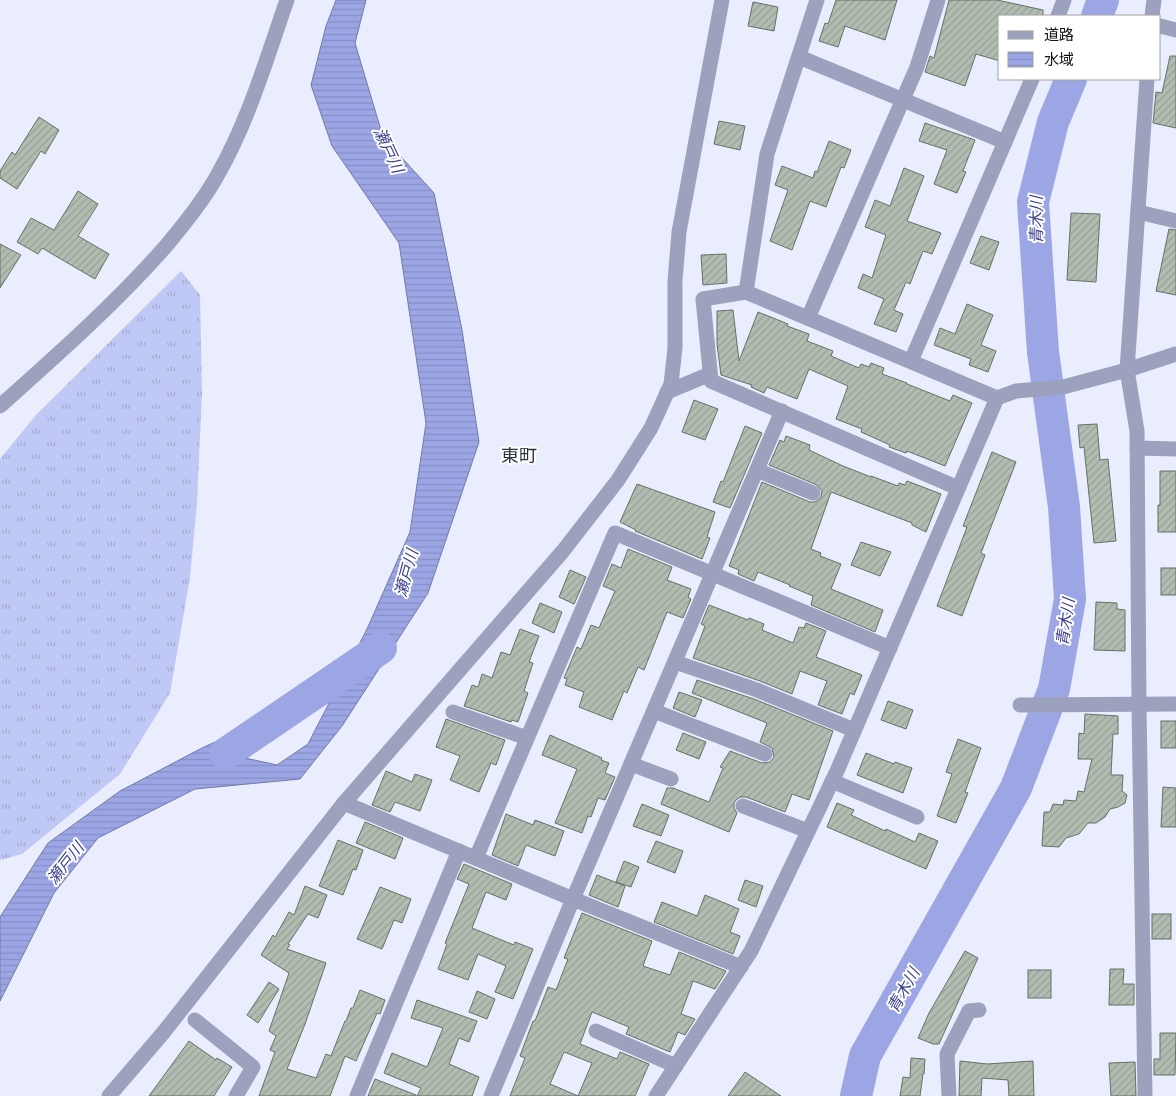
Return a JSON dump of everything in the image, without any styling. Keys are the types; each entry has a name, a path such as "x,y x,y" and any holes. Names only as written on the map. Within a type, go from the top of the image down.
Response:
{"street":[{"path":"0,406 81,333 139,277 188,220 216,177 238,136 253,102 261,71 287,0"},
{"path":"109,1096 169,1025 344,803 569,543 618,480 651,428 671,384 675,348 675,281 678,232 722,0"},
{"path":"746,292 767,154 817,0"},
{"path":"808,318 917,67 938,0"},
{"path":"1058,15 1064,0"},
{"path":"1152,15 1154,0"},
{"path":"1161,26 1176,30"},
{"path":"799,57 1005,142"},
{"path":"911,361 1032,80"},
{"path":"1145,1096 1137,430 1127,370 1147,80"},
{"path":"1138,212 1176,221"},
{"path":"958,488 711,381 704,300 746,292 997,398"},
{"path":"656,1096 751,951 832,781 997,398 1016,390 1063,387 1127,370 1176,354"},
{"path":"667,392 710,374"},
{"path":"491,1096 573,899 782,411"},
{"path":"1137,448 1176,449"},
{"path":"757,470 813,493"},
{"path":"476,858 615,533 890,648"},
{"path":"675,662 758,690 854,730"},
{"path":"1020,705 1176,704"},
{"path":"654,711 766,754"},
{"path":"453,712 527,738"},
{"path":"631,764 671,779"},
{"path":"832,781 917,817"},
{"path":"344,803 741,967"},
{"path":"743,806 808,831"},
{"path":"357,1096 459,852"},
{"path":"949,1096 947,1054 969,1011 979,1010"},
{"path":"195,1020 253,1067 236,1096"},
{"path":"596,1031 676,1066"}],"green space":[{"path":"181,271 200,295 202,392 197,503 190,578 170,693 120,774 22,854 0,860 0,459 36,415"}],"water":[{"path":"336,0 366,0 355,43 383,137 434,193 462,330 479,442 428,593 342,726 300,779 195,789 98,838 54,893 0,1001 0,917 48,843 120,791 202,748 278,713 236,756 277,765 308,744 367,629 410,532 426,423 399,243 332,146 311,85 326,26"}],"building":[{"path":"836,0 897,0 885,40 845,26 838,47 819,41 825,23 828,24"},
{"path":"949,0 997,0 1043,10 1043,15 998,15 998,60 976,54 965,86 925,72 930,56 934,58"},
{"path":"753,2 778,7 774,31 748,26"},
{"path":"1170,56 1176,56 1176,128 1153,123 1156,92 1162,93"},
{"path":"39,117 59,130 45,154 41,151 17,189 0,178 0,171 12,152 15,155"},
{"path":"719,121 745,126 740,150 714,144"},
{"path":"925,123 975,140 963,171 966,172 957,193 934,184 947,150 919,141"},
{"path":"829,141 851,150 844,168 841,167 826,207 810,201 792,250 770,241 788,190 775,185 782,166 813,178"},
{"path":"904,168 924,176 907,221 941,233 932,254 923,251 910,284 906,282 894,310 903,314 896,332 874,324 884,299 858,288 863,274 872,278 886,235 865,227 875,200 890,206"},
{"path":"78,191 98,204 78,236 109,254 95,279 42,248 38,254 17,242 31,218 54,230"},
{"path":"1071,213 1100,214 1096,282 1067,280"},
{"path":"1169,229 1176,230 1176,295 1156,291"},
{"path":"981,236 999,242 989,270 970,263"},
{"path":"0,244 21,255 0,288"},
{"path":"726,254 727,283 703,285 701,255"},
{"path":"967,304 993,315 981,345 996,351 988,372 969,365 971,359 934,345 940,328 955,334"},
{"path":"733,310 739,361 758,312 809,334 807,341 833,351 831,356 859,368 861,364 869,367 871,363 884,368 882,374 907,384 950,401 953,395 972,403 945,466 907,451 906,453 889,447 890,445 861,432 862,429 836,419 848,386 809,369 797,399 767,387 764,393 751,387 752,385 721,375 717,344 717,311"},
{"path":"694,400 718,409 705,440 682,432"},
{"path":"1097,424 1100,460 1108,459 1116,541 1094,543 1084,447 1080,448 1078,425"},
{"path":"745,426 762,433 730,508 713,502"},
{"path":"786,436 810,445 809,450 871,477 898,486 899,483 905,485 907,481 941,494 926,532 912,525 912,523 831,492 811,549 821,553 820,556 841,564 831,589 883,610 875,632 811,605 813,596 790,585 758,572 754,581 738,574 739,570 729,566 762,482 810,502 815,502 821,497 822,491 817,485 769,465 780,440 784,442"},
{"path":"992,452 1016,462 981,553 985,555 962,616 937,606 967,527 963,526"},
{"path":"1160,471 1176,471 1176,532 1158,532"},
{"path":"637,484 715,512 707,537 710,538 702,559 635,531 620,522"},
{"path":"861,542 891,552 880,576 851,565"},
{"path":"628,549 672,567 667,580 691,589 688,597 691,599 683,618 667,612 644,670 638,667 627,693 624,691 612,720 579,707 584,692 565,685 567,679 564,678 577,647 581,649 591,625 599,628 615,591 603,586 612,564 621,568"},
{"path":"1161,568 1176,568 1176,595 1161,595"},
{"path":"570,570 586,577 574,604 559,597"},
{"path":"1096,602 1117,603 1117,609 1125,610 1125,651 1094,650"},
{"path":"540,603 562,612 554,633 532,623"},
{"path":"709,605 764,624 762,630 793,643 799,627 804,628 806,623 826,631 816,657 862,675 854,695 850,693 842,714 818,705 827,681 800,671 792,694 693,658 705,626 701,624"},
{"path":"520,629 539,636 529,662 533,663 524,691 528,693 518,722 512,720 511,722 464,706 472,685 478,687 482,674 492,678 501,652 510,655"},
{"path":"697,680 754,699 833,731 809,800 792,794 785,812 746,797 741,797 734,803 737,813 729,832 661,804 667,788 673,788 709,802 723,768 720,767 730,751 762,763 770,762 774,757 772,748 760,742 767,723 692,693"},
{"path":"679,692 702,700 695,717 673,708"},
{"path":"888,701 913,710 906,729 881,720"},
{"path":"1085,714 1118,716 1118,734 1113,734 1111,775 1123,775 1122,791 1127,795 1125,803 1110,809 1105,817 1096,823 1088,823 1079,834 1066,838 1059,847 1042,846 1044,812 1050,812 1053,804 1063,805 1064,800 1076,801 1078,791 1084,792 1092,759 1078,759 1079,733 1084,734"},
{"path":"446,719 505,740 496,765 491,763 479,792 450,780 460,756 436,747"},
{"path":"1161,721 1176,721 1176,748 1161,748"},
{"path":"683,733 706,742 699,759 676,750"},
{"path":"550,735 602,758 601,760 609,763 605,773 615,777 605,800 598,798 591,817 588,816 582,833 555,823 577,769 542,755"},
{"path":"958,739 981,748 965,792 968,793 956,823 937,816 952,774 946,772"},
{"path":"866,753 894,764 895,762 912,768 903,793 857,775"},
{"path":"386,771 412,782 415,774 432,780 420,811 395,802 390,812 372,805"},
{"path":"1163,787 1176,788 1176,827 1161,827"},
{"path":"837,803 854,810 851,815 885,831 886,829 915,842 919,833 938,841 926,869 827,827"},
{"path":"642,804 669,815 661,836 633,826"},
{"path":"506,814 533,825 535,820 564,831 555,856 526,845 518,866 492,855"},
{"path":"365,822 403,838 395,859 356,843"},
{"path":"338,840 363,850 356,870 353,869 343,895 319,886"},
{"path":"656,841 683,851 675,873 647,862"},
{"path":"624,861 639,867 631,887 616,882"},
{"path":"464,864 512,884 506,900 486,892 472,928 514,945 515,942 533,949 513,999 495,992 506,966 478,954 468,980 438,969 447,944 445,943 469,884 457,879"},
{"path":"597,875 625,886 618,907 589,895"},
{"path":"745,880 763,886 756,907 738,900"},
{"path":"305,886 327,895 318,918 308,914 288,944 290,945 287,949 326,963 287,1069 316,1078 326,1054 331,1056 360,990 385,1000 380,1014 377,1013 356,1061 345,1056 330,1096 259,1096 275,1052 270,1050 276,1036 269,1031 289,973 261,955 273,935 275,937 289,912 294,915"},
{"path":"380,887 411,899 402,923 394,920 382,949 357,939"},
{"path":"705,895 739,909 730,932 740,936 733,954 654,922 662,902 697,916"},
{"path":"582,913 652,941 643,966 670,975 679,952 726,971 715,989 693,981 681,1014 695,1019 685,1035 678,1032 670,1052 626,1034 629,1027 592,1012 580,1044 617,1059 620,1052 649,1064 635,1096 510,1096 525,1058 520,1056 533,1021 535,1021 548,987 556,990 568,959 564,958","holes":["564,1052 592,1063 578,1096 550,1084"]},
{"path":"1152,914 1171,914 1171,939 1152,939"},
{"path":"965,951 978,958 939,1044 933,1044 918,1038 929,1013"},
{"path":"1110,969 1124,969 1123,984 1134,984 1134,1005 1109,1005"},
{"path":"1028,970 1051,970 1051,998 1028,998"},
{"path":"269,982 279,989 258,1023 247,1015"},
{"path":"477,991 495,999 487,1019 469,1012"},
{"path":"417,1000 477,1021 469,1042 459,1038 449,1064 479,1077 472,1096 417,1096 421,1088 384,1073 392,1053 427,1067 443,1028 411,1018"},
{"path":"1160,1033 1176,1033 1175,1075 1154,1075 1154,1059 1160,1059"},
{"path":"189,1041 216,1060 217,1058 232,1067 214,1096 149,1096"},
{"path":"911,1058 925,1059 920,1096 900,1096 903,1077 910,1078"},
{"path":"960,1061 987,1064 1033,1061 1034,1096 1009,1096 1008,1080 982,1078 981,1096 959,1096"},
{"path":"1135,1062 1136,1096 1111,1096 1109,1063"},
{"path":"745,1072 781,1096 728,1096"},
{"path":"375,1079 416,1095 416,1096 368,1096"}],"waterway":[{"name":"青木川","path":"1097,15 1103,0"},
{"name":"青木川","path":"856,1096 865,1056 1016,788 1054,689 1070,599 1064,507 1043,352 1033,202 1053,122 1071,80"},
{"name":"瀬戸川","path":"225,754 381,648"}],"district":[{"name":"東町","path":"519,456"}]}
